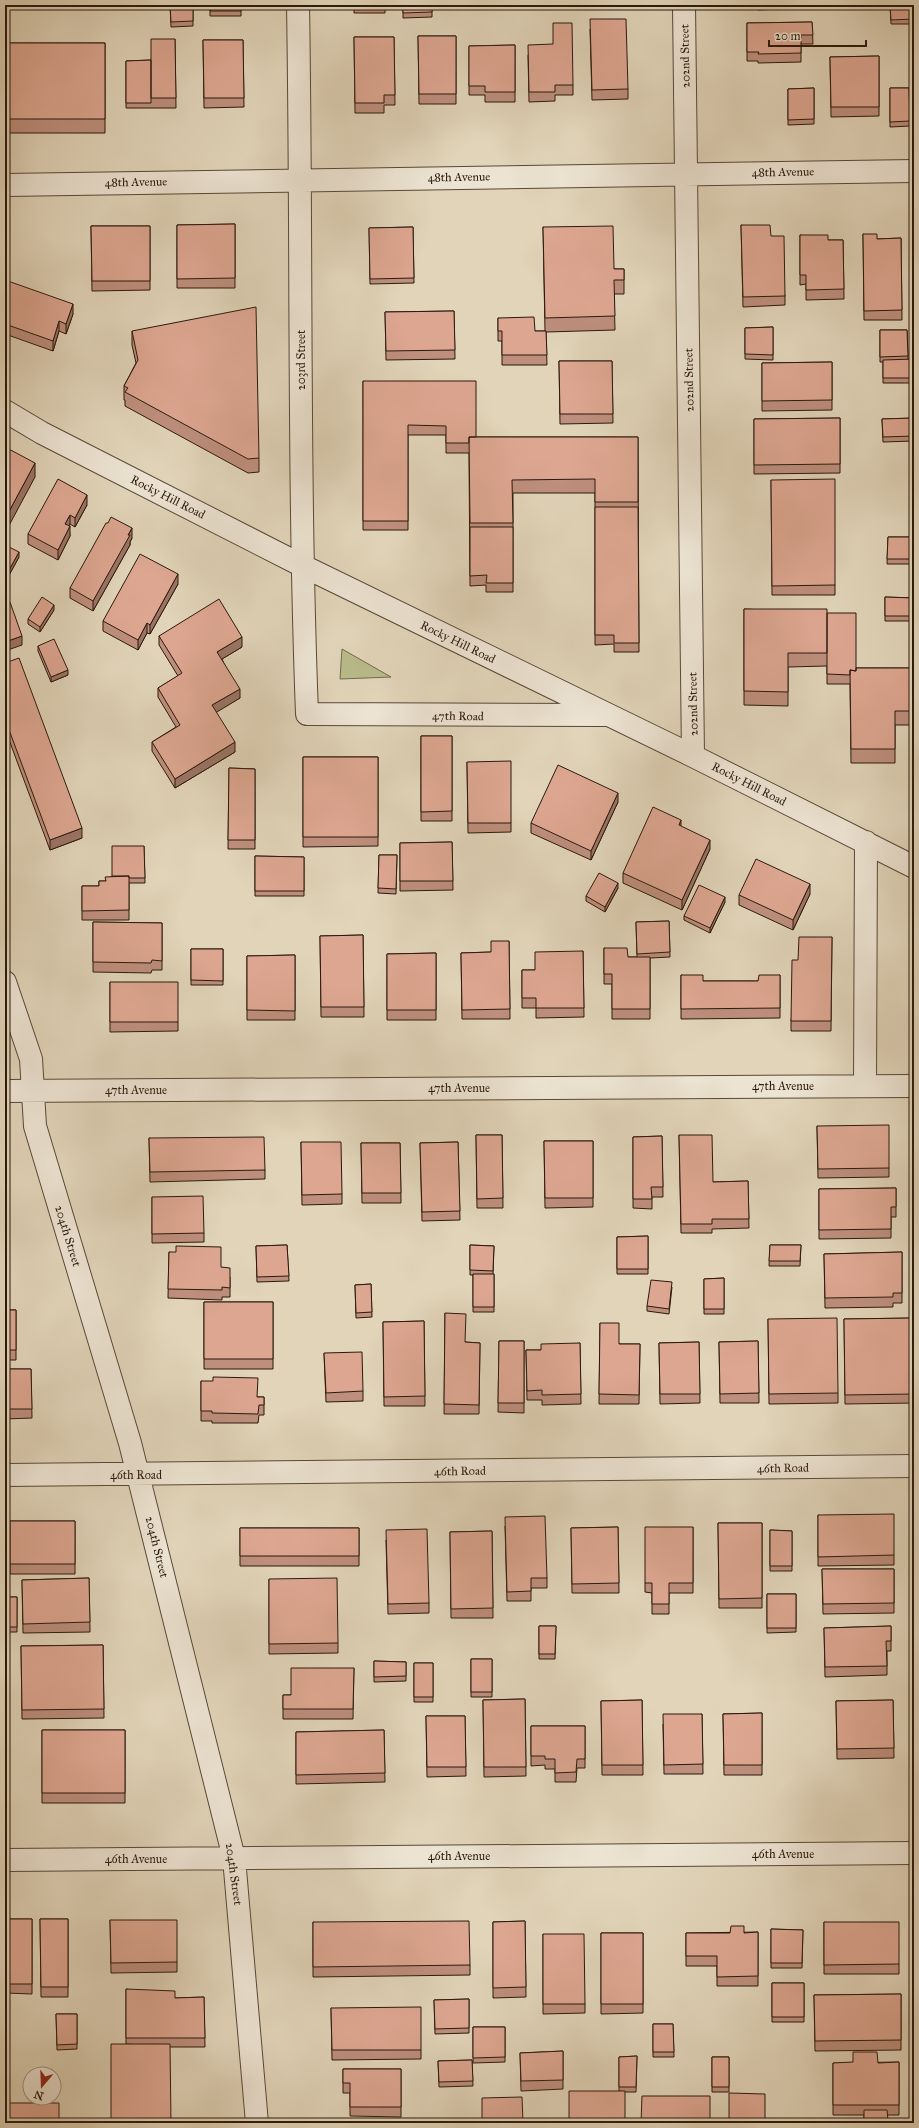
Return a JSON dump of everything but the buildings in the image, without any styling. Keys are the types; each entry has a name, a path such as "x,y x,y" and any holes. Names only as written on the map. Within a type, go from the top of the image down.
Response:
{"street":[{"name":"203rd Street","path":"298,5 301,179 301,565 307,714"},
{"name":"202nd Street","path":"684,5 693,756"},
{"name":"48th Avenue","path":"5,185 914,170"},
{"name":"Rocky Hill Road","path":"5,411 42,433 301,565 693,756 914,867"},
{"name":"47th Road","path":"307,714 610,716"},
{"path":"865,1086 866,842"},
{"name":"204th Street","path":"5,982 31,1059 35,1126 139,1475 234,1858 258,2123"},
{"name":"47th Avenue","path":"5,1091 914,1086"},
{"name":"46th Road","path":"5,1475 139,1475 914,1466"},
{"name":"46th Avenue","path":"5,1860 914,1853"}],"green space":[{"path":"342,649 391,677 340,679"}]}
